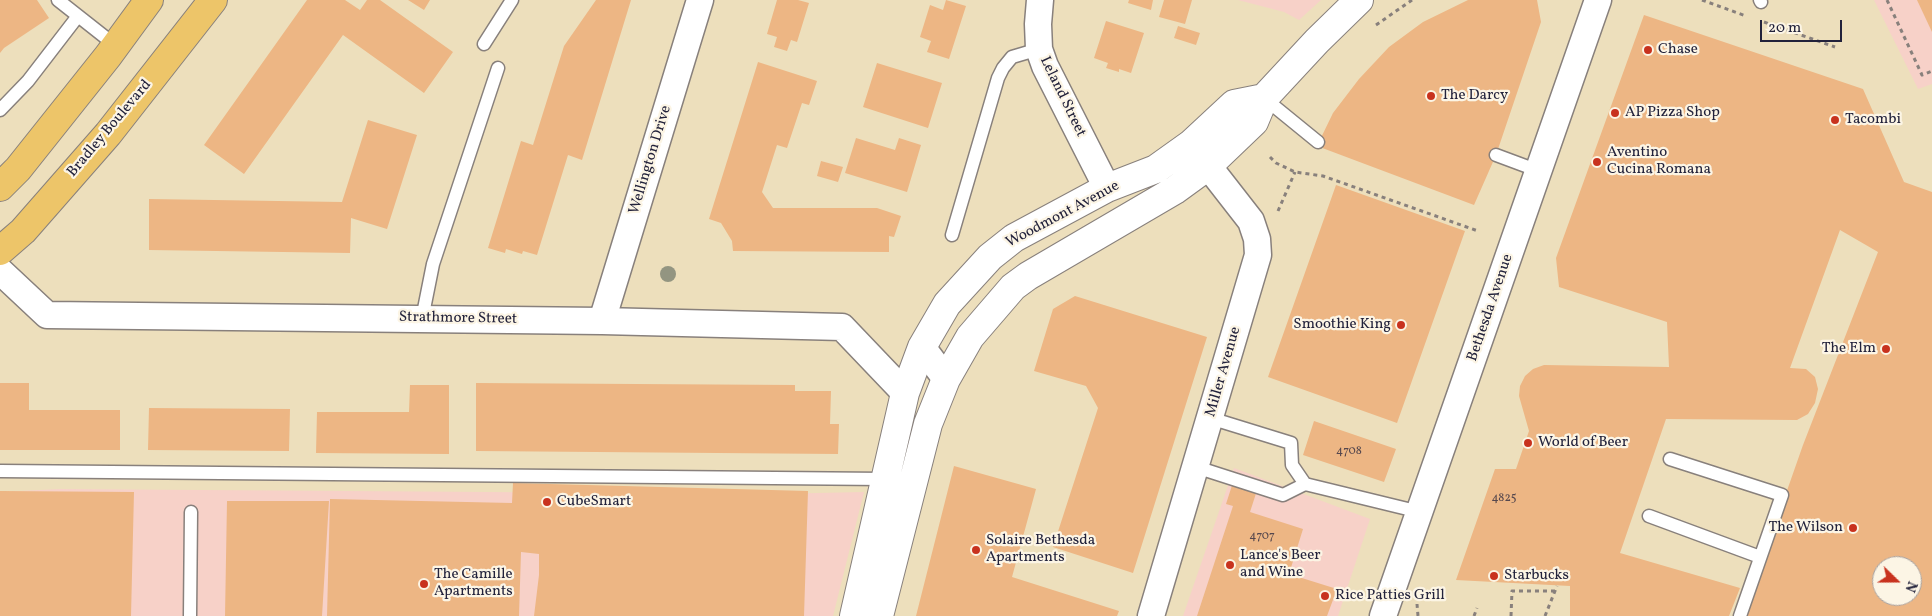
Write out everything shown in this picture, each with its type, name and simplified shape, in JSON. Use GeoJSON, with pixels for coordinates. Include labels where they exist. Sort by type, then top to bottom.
{"type":"FeatureCollection","features":[{"type":"Feature","properties":{"kind":"main road"},"geometry":{"type":"LineString","coordinates":[[0,204],[9,178],[116,45],[148,0]]}},
{"type":"Feature","properties":{"kind":"main road","name":"Bradley Boulevard"},"geometry":{"type":"LineString","coordinates":[[0,251],[23,231],[108,134],[213,0]]}},
{"type":"Feature","properties":{"kind":"street","name":"Wellington Drive"},"geometry":{"type":"LineString","coordinates":[[602,321],[700,0]]}},
{"type":"Feature","properties":{"kind":"street","name":"Leland Street"},"geometry":{"type":"LineString","coordinates":[[1040,0],[1038,24],[1039,49],[1045,66],[1107,188]]}},
{"type":"Feature","properties":{"kind":"street"},"geometry":{"type":"LineString","coordinates":[[879,616],[928,424],[946,379],[970,337],[1013,287],[1028,276],[1175,190],[1208,166],[1254,122],[1264,98],[1316,41],[1359,0]]}},
{"type":"Feature","properties":{"kind":"street","name":"Bethesda Avenue"},"geometry":{"type":"LineString","coordinates":[[1384,616],[1598,0]]}},
{"type":"Feature","properties":{"kind":"street","name":"Woodmont Avenue"},"geometry":{"type":"LineString","coordinates":[[854,616],[904,393],[922,348],[947,304],[990,256],[1014,238],[1107,188],[1156,170],[1191,144],[1234,104],[1264,98]]}},
{"type":"Feature","properties":{"kind":"street","name":"Miller Avenue"},"geometry":{"type":"LineString","coordinates":[[1151,616],[1258,255],[1257,239],[1251,221],[1191,144]]}},
{"type":"Feature","properties":{"kind":"street","name":"Strathmore Street"},"geometry":{"type":"LineString","coordinates":[[0,271],[47,315],[602,321],[842,327],[904,393]]}},
{"type":"Feature","properties":{"kind":"street"},"geometry":{"type":"LineString","coordinates":[[922,348],[946,379]]}},
{"type":"Feature","properties":{"kind":"lane"},"geometry":{"type":"LineString","coordinates":[[58,0],[116,45]]}},
{"type":"Feature","properties":{"kind":"lane"},"geometry":{"type":"LineString","coordinates":[[484,44],[512,0]]}},
{"type":"Feature","properties":{"kind":"lane"},"geometry":{"type":"LineString","coordinates":[[0,110],[28,81],[78,16]]}},
{"type":"Feature","properties":{"kind":"lane"},"geometry":{"type":"LineString","coordinates":[[952,234],[998,78],[1012,57],[1039,49]]}},
{"type":"Feature","properties":{"kind":"lane"},"geometry":{"type":"LineString","coordinates":[[422,319],[433,264],[498,68]]}},
{"type":"Feature","properties":{"kind":"lane"},"geometry":{"type":"LineString","coordinates":[[1264,98],[1318,142]]}},
{"type":"Feature","properties":{"kind":"lane"},"geometry":{"type":"LineString","coordinates":[[1496,156],[1539,171]]}},
{"type":"Feature","properties":{"kind":"lane"},"geometry":{"type":"LineString","coordinates":[[1210,418],[1291,443],[1292,465],[1306,484]]}},
{"type":"Feature","properties":{"kind":"lane"},"geometry":{"type":"LineString","coordinates":[[1670,459],[1782,495],[1740,616]]}},
{"type":"Feature","properties":{"kind":"lane"},"geometry":{"type":"LineString","coordinates":[[1196,468],[1283,495],[1306,484],[1420,512]]}},
{"type":"Feature","properties":{"kind":"lane"},"geometry":{"type":"LineString","coordinates":[[0,471],[884,480]]}},
{"type":"Feature","properties":{"kind":"lane"},"geometry":{"type":"LineString","coordinates":[[190,616],[191,512]]}},
{"type":"Feature","properties":{"kind":"lane"},"geometry":{"type":"LineString","coordinates":[[1649,516],[1760,557]]}},
{"type":"Feature","properties":{"kind":"path"},"geometry":{"type":"LineString","coordinates":[[1702,0],[1835,47]]}},
{"type":"Feature","properties":{"kind":"path"},"geometry":{"type":"LineString","coordinates":[[1887,0],[1922,75],[1932,71]]}},
{"type":"Feature","properties":{"kind":"path"},"geometry":{"type":"LineString","coordinates":[[1270,157],[1276,163],[1295,172],[1323,176],[1478,231]]}},
{"type":"Feature","properties":{"kind":"path"},"geometry":{"type":"LineString","coordinates":[[1278,211],[1295,172]]}},
{"type":"Feature","properties":{"kind":"path"},"geometry":{"type":"LineString","coordinates":[[1545,616],[1557,586]]}},
{"type":"Feature","properties":{"kind":"path"},"geometry":{"type":"LineString","coordinates":[[1511,616],[1512,591],[1555,591]]}},
{"type":"Feature","properties":{"kind":"path"},"geometry":{"type":"LineString","coordinates":[[1474,616],[1477,608]]}},
{"type":"Feature","properties":{"kind":"shaded area"},"geometry":{"type":"Polygon","coordinates":[[[1238,0],[1321,0],[1299,20],[1284,12],[1238,0]]]}},
{"type":"Feature","properties":{"kind":"shaded area"},"geometry":{"type":"Polygon","coordinates":[[[1874,0],[1932,0],[1932,84],[1918,89],[1874,0]]]}},
{"type":"Feature","properties":{"kind":"shaded area"},"geometry":{"type":"Polygon","coordinates":[[[1234,468],[1370,519],[1338,616],[1183,616],[1234,468]]]}},
{"type":"Feature","properties":{"kind":"shaded area"},"geometry":{"type":"Polygon","coordinates":[[[60,489],[771,494],[864,492],[833,616],[0,616],[0,492],[60,489]]]}},
{"type":"Feature","properties":{"kind":"building"},"geometry":{"type":"Polygon","coordinates":[[[0,0],[37,0],[49,18],[4,48],[0,53],[0,0]]]}},
{"type":"Feature","properties":{"kind":"building"},"geometry":{"type":"Polygon","coordinates":[[[307,0],[345,0],[360,10],[367,0],[380,0],[453,52],[424,93],[343,35],[244,174],[204,145],[307,0]]]}},
{"type":"Feature","properties":{"kind":"building"},"geometry":{"type":"Polygon","coordinates":[[[408,0],[430,0],[424,10],[408,0]]]}},
{"type":"Feature","properties":{"kind":"building"},"geometry":{"type":"Polygon","coordinates":[[[596,0],[631,0],[582,160],[568,155],[537,255],[523,251],[522,254],[506,249],[505,253],[488,248],[521,141],[533,145],[564,46],[596,0]]]}},
{"type":"Feature","properties":{"kind":"building"},"geometry":{"type":"Polygon","coordinates":[[[777,0],[798,0],[809,3],[797,42],[791,40],[787,51],[774,47],[777,37],[767,34],[777,0]]]}},
{"type":"Feature","properties":{"kind":"building"},"geometry":{"type":"Polygon","coordinates":[[[946,0],[966,6],[949,59],[927,52],[931,41],[920,37],[930,5],[943,10],[946,0]]]}},
{"type":"Feature","properties":{"kind":"building"},"geometry":{"type":"Polygon","coordinates":[[[1129,0],[1153,0],[1151,10],[1128,3],[1129,0]]]}},
{"type":"Feature","properties":{"kind":"building"},"geometry":{"type":"Polygon","coordinates":[[[1164,0],[1192,0],[1185,24],[1159,17],[1164,0]]]}},
{"type":"Feature","properties":{"kind":"building","name":"The Darcy"},"geometry":{"type":"Polygon","coordinates":[[[1468,0],[1537,0],[1541,22],[1496,155],[1474,205],[1317,146],[1333,113],[1359,79],[1389,47],[1423,22],[1468,0]]]}},
{"type":"Feature","properties":{"kind":"building"},"geometry":{"type":"Polygon","coordinates":[[[1917,0],[1932,0],[1932,32],[1917,0]]]}},
{"type":"Feature","properties":{"kind":"building"},"geometry":{"type":"Polygon","coordinates":[[[1644,15],[1863,89],[1904,182],[1932,192],[1932,616],[1743,616],[1803,445],[1878,252],[1840,230],[1790,368],[1806,369],[1815,377],[1818,389],[1815,403],[1808,414],[1797,420],[1666,419],[1620,553],[1740,588],[1729,616],[1570,616],[1570,586],[1456,580],[1495,469],[1516,469],[1529,431],[1519,396],[1520,386],[1525,376],[1533,369],[1544,365],[1669,367],[1667,322],[1559,287],[1556,258],[1644,15]]]}},
{"type":"Feature","properties":{"kind":"building"},"geometry":{"type":"Polygon","coordinates":[[[1106,21],[1144,33],[1131,73],[1119,69],[1119,72],[1106,68],[1108,63],[1094,58],[1106,21]]]}},
{"type":"Feature","properties":{"kind":"building"},"geometry":{"type":"Polygon","coordinates":[[[1178,26],[1200,33],[1196,45],[1174,38],[1178,26]]]}},
{"type":"Feature","properties":{"kind":"building"},"geometry":{"type":"Polygon","coordinates":[[[758,62],[817,81],[809,105],[802,103],[787,148],[777,145],[762,192],[773,208],[877,208],[901,216],[894,237],[889,236],[889,252],[733,251],[732,241],[721,223],[709,219],[758,62]]]}},
{"type":"Feature","properties":{"kind":"building"},"geometry":{"type":"Polygon","coordinates":[[[877,63],[942,83],[928,128],[863,107],[877,63]]]}},
{"type":"Feature","properties":{"kind":"building"},"geometry":{"type":"Polygon","coordinates":[[[368,120],[417,135],[387,229],[351,218],[350,253],[149,250],[149,199],[342,202],[368,120]]]}},
{"type":"Feature","properties":{"kind":"building"},"geometry":{"type":"Polygon","coordinates":[[[856,138],[895,150],[899,138],[921,145],[907,192],[845,173],[856,138]]]}},
{"type":"Feature","properties":{"kind":"building"},"geometry":{"type":"Polygon","coordinates":[[[821,161],[843,167],[838,182],[817,176],[821,161]]]}},
{"type":"Feature","properties":{"kind":"building"},"geometry":{"type":"Polygon","coordinates":[[[1336,185],[1465,231],[1397,423],[1268,377],[1336,185]]]}},
{"type":"Feature","properties":{"kind":"building"},"geometry":{"type":"Polygon","coordinates":[[[1075,296],[1207,337],[1133,573],[1053,547],[1098,408],[1086,386],[1034,371],[1053,309],[1075,296]]]}},
{"type":"Feature","properties":{"kind":"building"},"geometry":{"type":"Polygon","coordinates":[[[0,383],[29,383],[29,410],[120,410],[120,450],[0,450],[0,383]]]}},
{"type":"Feature","properties":{"kind":"building"},"geometry":{"type":"Polygon","coordinates":[[[476,383],[795,385],[795,391],[831,391],[830,424],[839,424],[838,454],[476,451],[476,383]]]}},
{"type":"Feature","properties":{"kind":"building"},"geometry":{"type":"Polygon","coordinates":[[[410,385],[449,385],[449,454],[316,453],[317,412],[409,412],[410,385]]]}},
{"type":"Feature","properties":{"kind":"building"},"geometry":{"type":"Polygon","coordinates":[[[149,408],[290,409],[289,451],[148,450],[149,408]]]}},
{"type":"Feature","properties":{"kind":"building"},"geometry":{"type":"Polygon","coordinates":[[[1314,421],[1396,449],[1384,482],[1303,455],[1314,421]]]}},
{"type":"Feature","properties":{"kind":"building","name":"Solaire Bethesda Apartments"},"geometry":{"type":"Polygon","coordinates":[[[954,466],[1036,489],[1012,577],[1119,611],[1117,616],[916,616],[954,466]]]}},
{"type":"Feature","properties":{"kind":"building"},"geometry":{"type":"Polygon","coordinates":[[[1236,473],[1260,481],[1250,512],[1303,529],[1289,574],[1337,589],[1327,616],[1197,616],[1233,506],[1226,504],[1236,473]]]}},
{"type":"Feature","properties":{"kind":"building"},"geometry":{"type":"Polygon","coordinates":[[[513,483],[808,491],[804,616],[534,616],[539,575],[539,554],[521,552],[519,616],[327,616],[330,499],[512,503],[513,483]]]}},
{"type":"Feature","properties":{"kind":"building"},"geometry":{"type":"Polygon","coordinates":[[[0,491],[134,492],[131,616],[0,616],[0,491]]]}},
{"type":"Feature","properties":{"kind":"building"},"geometry":{"type":"Polygon","coordinates":[[[227,501],[329,501],[322,616],[225,616],[227,501]]]}},
{"type":"Feature","properties":{"kind":"place","name":"Chase"},"geometry":{"type":"Point","coordinates":[1648,50]}},
{"type":"Feature","properties":{"kind":"place","name":"The Darcy"},"geometry":{"type":"Point","coordinates":[1431,96]}},
{"type":"Feature","properties":{"kind":"place","name":"AP Pizza Shop"},"geometry":{"type":"Point","coordinates":[1615,113]}},
{"type":"Feature","properties":{"kind":"place","name":"Tacombi"},"geometry":{"type":"Point","coordinates":[1835,120]}},
{"type":"Feature","properties":{"kind":"place","name":"Aventino Cucina Romana"},"geometry":{"type":"Point","coordinates":[1597,162]}},
{"type":"Feature","properties":{"kind":"place","name":"Smoothie King"},"geometry":{"type":"Point","coordinates":[1401,325]}},
{"type":"Feature","properties":{"kind":"place","name":"The Elm"},"geometry":{"type":"Point","coordinates":[1886,349]}},
{"type":"Feature","properties":{"kind":"place","name":"World of Beer"},"geometry":{"type":"Point","coordinates":[1528,443]}},
{"type":"Feature","properties":{"kind":"place","name":"CubeSmart"},"geometry":{"type":"Point","coordinates":[547,502]}},
{"type":"Feature","properties":{"kind":"place","name":"The Wilson"},"geometry":{"type":"Point","coordinates":[1853,528]}},
{"type":"Feature","properties":{"kind":"place","name":"Solaire Bethesda Apartments"},"geometry":{"type":"Point","coordinates":[976,550]}},
{"type":"Feature","properties":{"kind":"place","name":"Lance's Beer and Wine"},"geometry":{"type":"Point","coordinates":[1230,565]}},
{"type":"Feature","properties":{"kind":"place","name":"Starbucks"},"geometry":{"type":"Point","coordinates":[1494,576]}},
{"type":"Feature","properties":{"kind":"place","name":"The Camille Apartments"},"geometry":{"type":"Point","coordinates":[424,584]}},
{"type":"Feature","properties":{"kind":"place","name":"Rice Patties Grill"},"geometry":{"type":"Point","coordinates":[1325,596]}}]}
